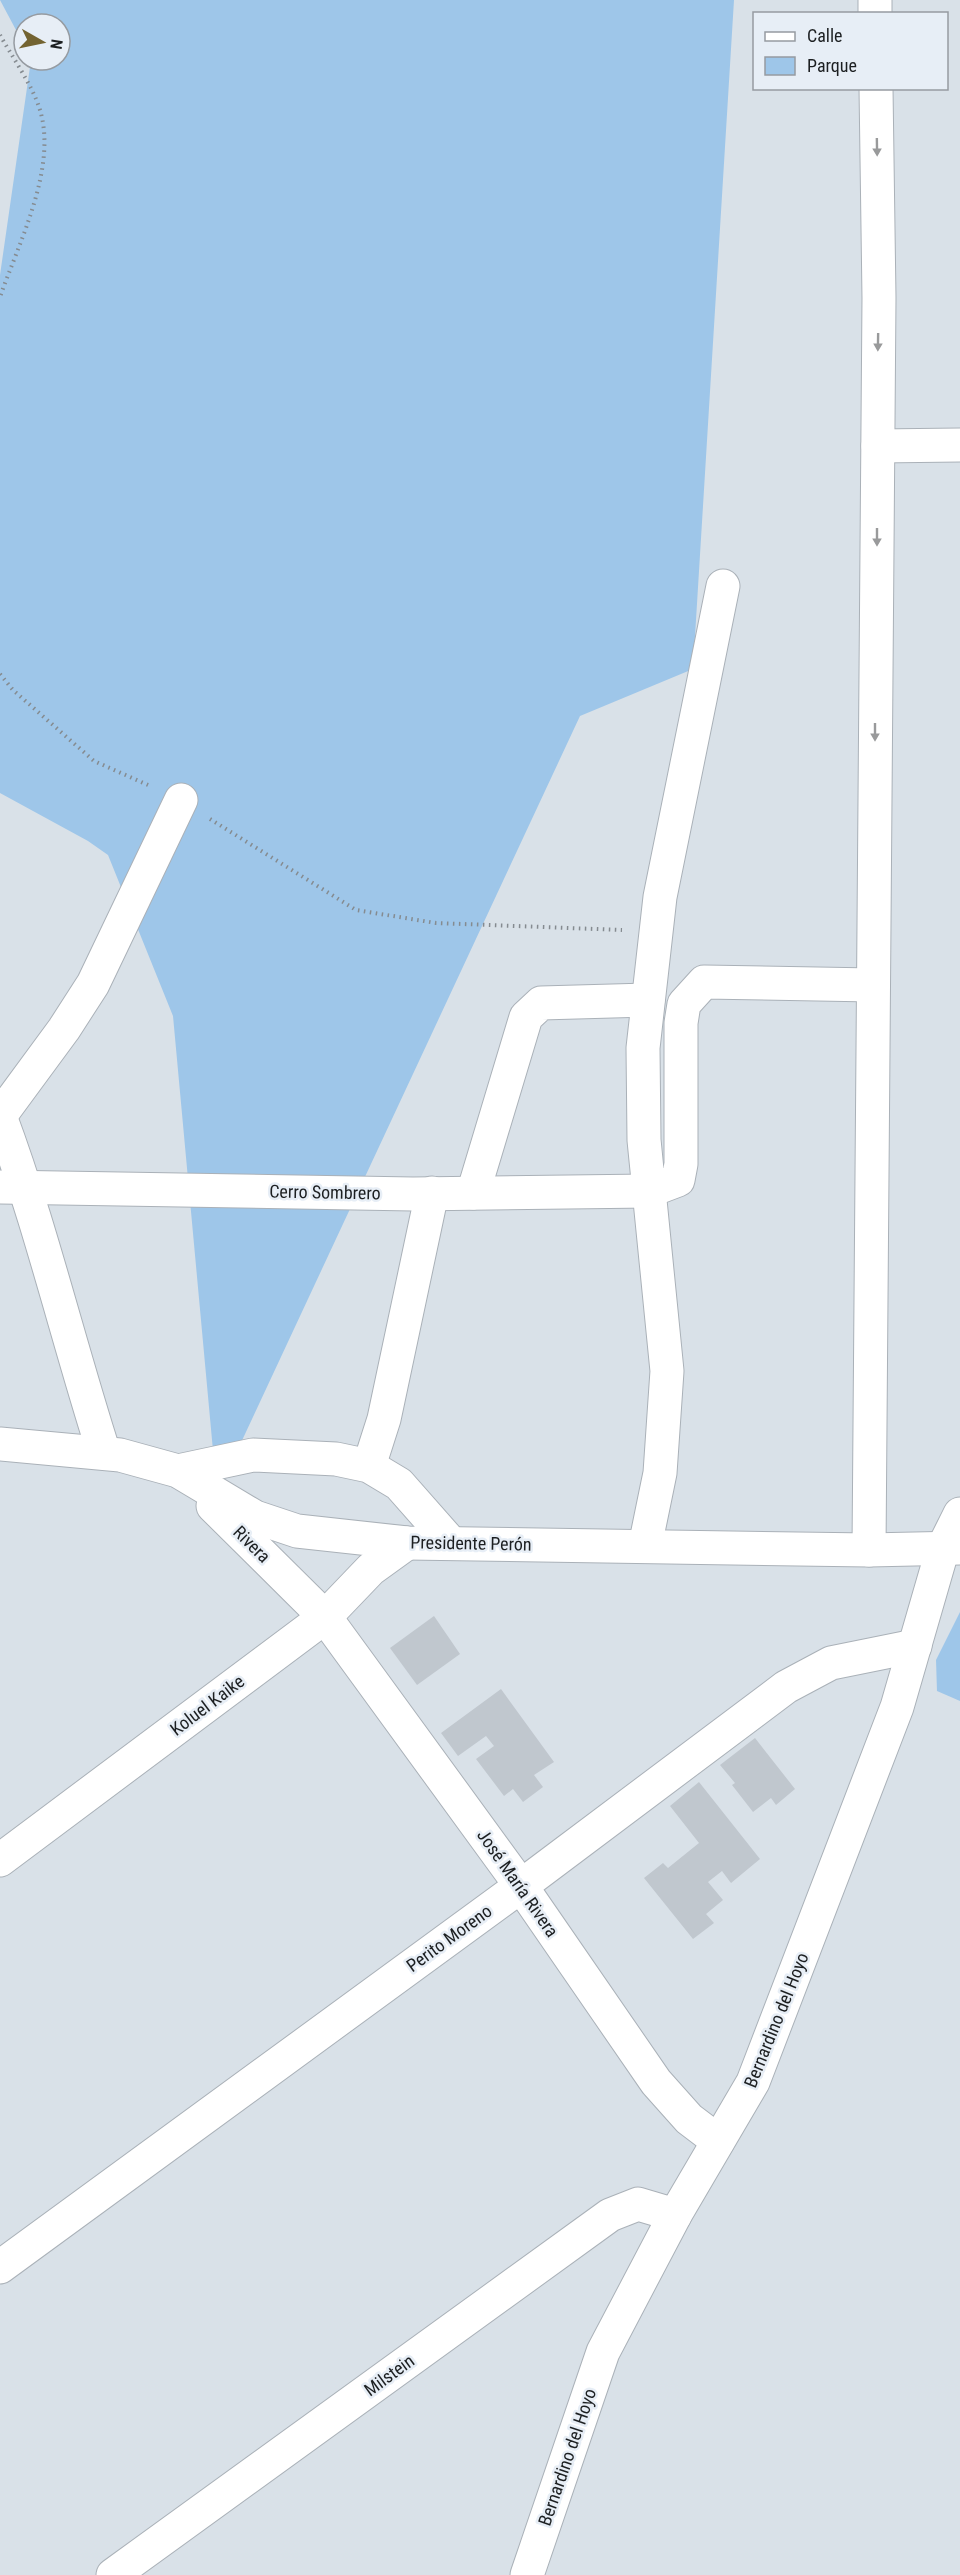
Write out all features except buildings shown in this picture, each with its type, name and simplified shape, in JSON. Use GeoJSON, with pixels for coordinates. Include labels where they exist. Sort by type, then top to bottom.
{"type":"FeatureCollection","features":[{"type":"Feature","properties":{"kind":"street"},"geometry":{"type":"LineString","coordinates":[[869,1550],[879,298],[876,90]]}},
{"type":"Feature","properties":{"kind":"street"},"geometry":{"type":"LineString","coordinates":[[878,446],[960,445]]}},
{"type":"Feature","properties":{"kind":"street"},"geometry":{"type":"LineString","coordinates":[[645,1546],[660,1473],[667,1371],[644,1140],[643,1047],[660,897],[723,586]]}},
{"type":"Feature","properties":{"kind":"street"},"geometry":{"type":"LineString","coordinates":[[104,1453],[13,1187],[0,1116],[64,1029],[93,984],[181,800]]}},
{"type":"Feature","properties":{"kind":"street"},"geometry":{"type":"LineString","coordinates":[[649,1191],[678,1180],[681,1164],[681,1023],[684,1004],[704,982],[873,984]]}},
{"type":"Feature","properties":{"kind":"street"},"geometry":{"type":"LineString","coordinates":[[473,1193],[526,1017],[541,1003],[648,1000]]}},
{"type":"Feature","properties":{"kind":"street","name":"Cerro Sombrero"},"geometry":{"type":"LineString","coordinates":[[13,1187],[432,1193],[649,1191]]}},
{"type":"Feature","properties":{"kind":"street"},"geometry":{"type":"LineString","coordinates":[[369,1466],[384,1419],[432,1193]]}},
{"type":"Feature","properties":{"kind":"street","name":"Presidente Perón"},"geometry":{"type":"LineString","coordinates":[[4,1449],[120,1455],[178,1471],[255,1517],[297,1531],[407,1543],[869,1550],[951,1548]]}},
{"type":"Feature","properties":{"kind":"street"},"geometry":{"type":"LineString","coordinates":[[178,1471],[253,1455],[336,1459],[369,1466],[399,1484],[451,1543]]}},
{"type":"Feature","properties":{"kind":"street","name":"Rivera"},"geometry":{"type":"LineString","coordinates":[[178,1471],[325,1617]]}},
{"type":"Feature","properties":{"kind":"street","name":"Bernardino del Hoyo"},"geometry":{"type":"LineString","coordinates":[[527,2575],[603,2352],[675,2215],[753,2082],[897,1707],[915,1646],[951,1548],[960,1514]]}},
{"type":"Feature","properties":{"kind":"street","name":"Koluel Kaike"},"geometry":{"type":"LineString","coordinates":[[0,1860],[325,1617],[371,1569],[407,1543]]}},
{"type":"Feature","properties":{"kind":"street","name":"José María Rivera"},"geometry":{"type":"LineString","coordinates":[[325,1617],[521,1886],[656,2082],[689,2119],[718,2140]]}},
{"type":"Feature","properties":{"kind":"street","name":"Perito Moreno"},"geometry":{"type":"LineString","coordinates":[[0,2267],[521,1886],[786,1687],[831,1663],[915,1646]]}},
{"type":"Feature","properties":{"kind":"street","name":"Milstein"},"geometry":{"type":"LineString","coordinates":[[113,2575],[610,2215],[638,2204],[675,2215]]}},
{"type":"Feature","properties":{"kind":"path"},"geometry":{"type":"LineString","coordinates":[[0,34],[39,106],[46,143],[39,186],[0,297]]}},
{"type":"Feature","properties":{"kind":"path"},"geometry":{"type":"LineString","coordinates":[[0,674],[13,690],[94,761],[181,800],[356,910],[436,923],[656,932]]}},
{"type":"Feature","properties":{"kind":"green space"},"geometry":{"type":"Polygon","coordinates":[[[0,0],[734,0],[693,669],[580,716],[217,1494],[173,1016],[108,855],[88,841],[0,793],[0,275],[29,72],[72,72],[72,12],[12,12],[12,22],[0,0]]]}},
{"type":"Feature","properties":{"kind":"green space"},"geometry":{"type":"Polygon","coordinates":[[[960,1612],[960,1701],[937,1691],[936,1660],[960,1612]]]}}]}
